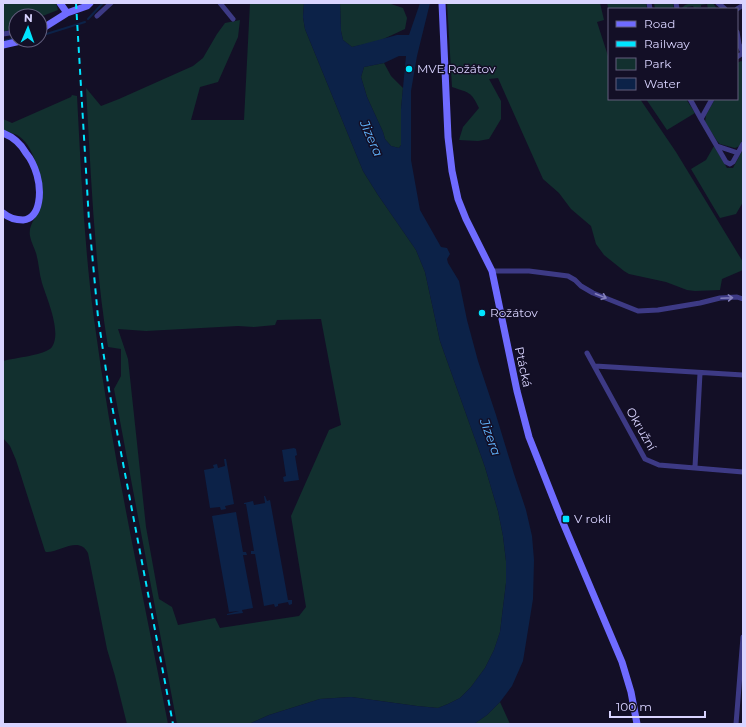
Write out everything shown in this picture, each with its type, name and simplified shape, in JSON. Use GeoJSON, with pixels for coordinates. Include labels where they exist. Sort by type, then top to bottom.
{"type":"FeatureCollection","features":[{"type":"Feature","properties":{"kind":"street"},"geometry":{"type":"LineString","coordinates":[[60,3],[67,13]]}},
{"type":"Feature","properties":{"kind":"street"},"geometry":{"type":"LineString","coordinates":[[48,25],[67,13],[87,6],[90,3]]}},
{"type":"Feature","properties":{"kind":"street"},"geometry":{"type":"LineString","coordinates":[[97,16],[111,3]]}},
{"type":"Feature","properties":{"kind":"street"},"geometry":{"type":"LineString","coordinates":[[220,3],[233,19]]}},
{"type":"Feature","properties":{"kind":"street","name":"Ptácká"},"geometry":{"type":"LineString","coordinates":[[442,3],[448,137],[452,171],[458,199],[466,219],[492,271],[517,391],[529,437],[570,540],[622,662],[631,692],[637,724]]}},
{"type":"Feature","properties":{"kind":"street"},"geometry":{"type":"LineString","coordinates":[[738,38],[743,53]]}},
{"type":"Feature","properties":{"kind":"street"},"geometry":{"type":"LineString","coordinates":[[691,100],[728,164],[733,162],[743,144]]}},
{"type":"Feature","properties":{"kind":"street"},"geometry":{"type":"LineString","coordinates":[[701,119],[711,100]]}},
{"type":"Feature","properties":{"kind":"street"},"geometry":{"type":"LineString","coordinates":[[3,133],[16,141],[26,153],[37,175],[39,196],[38,207],[31,217],[26,220],[14,219],[3,213]]}},
{"type":"Feature","properties":{"kind":"street"},"geometry":{"type":"LineString","coordinates":[[717,146],[738,153]]}},
{"type":"Feature","properties":{"kind":"street"},"geometry":{"type":"LineString","coordinates":[[492,271],[529,271],[568,276],[593,294],[638,311],[658,310],[720,298],[737,297],[743,299]]}},
{"type":"Feature","properties":{"kind":"street","name":"Okružní"},"geometry":{"type":"LineString","coordinates":[[587,353],[645,459],[659,465],[743,472]]}},
{"type":"Feature","properties":{"kind":"street"},"geometry":{"type":"LineString","coordinates":[[595,366],[743,376]]}},
{"type":"Feature","properties":{"kind":"street"},"geometry":{"type":"LineString","coordinates":[[695,467],[700,373]]}},
{"type":"Feature","properties":{"kind":"street"},"geometry":{"type":"LineString","coordinates":[[736,724],[742,674],[743,637]]}},
{"type":"Feature","properties":{"kind":"green space"},"geometry":{"type":"Polygon","coordinates":[[[3,3],[56,3],[58,10],[48,14],[48,8],[8,8],[8,30],[3,32],[3,3]]]}},
{"type":"Feature","properties":{"kind":"green space"},"geometry":{"type":"Polygon","coordinates":[[[250,3],[304,3],[303,17],[305,29],[363,171],[416,250],[425,272],[440,341],[485,467],[498,511],[503,536],[506,561],[506,583],[500,632],[494,650],[485,668],[471,687],[460,698],[438,708],[351,697],[320,699],[269,715],[249,724],[177,724],[114,389],[121,376],[121,349],[108,347],[103,315],[94,218],[86,88],[101,106],[119,99],[193,66],[203,58],[225,23],[240,20],[238,37],[218,82],[200,87],[191,120],[244,120],[250,3]],[[321,319],[277,320],[275,325],[254,327],[238,326],[146,331],[118,329],[128,359],[146,527],[159,599],[172,607],[178,625],[215,618],[220,628],[299,616],[306,607],[291,516],[329,430],[341,425],[321,319]]]}},
{"type":"Feature","properties":{"kind":"green space"},"geometry":{"type":"Polygon","coordinates":[[[340,3],[388,3],[403,8],[407,18],[405,29],[379,41],[352,47],[343,40],[341,31],[340,3]]]}},
{"type":"Feature","properties":{"kind":"green space"},"geometry":{"type":"Polygon","coordinates":[[[447,3],[600,3],[604,20],[597,22],[608,56],[608,100],[641,100],[676,152],[743,262],[743,270],[722,279],[720,290],[695,291],[687,290],[666,282],[629,274],[624,271],[604,255],[596,244],[591,226],[571,209],[559,193],[543,179],[498,78],[489,79],[501,101],[501,119],[489,139],[478,141],[459,140],[463,127],[479,108],[474,98],[469,93],[452,87],[447,3]]]}},
{"type":"Feature","properties":{"kind":"green space"},"geometry":{"type":"Polygon","coordinates":[[[607,3],[646,3],[647,8],[608,8],[607,3]]]}},
{"type":"Feature","properties":{"kind":"green space"},"geometry":{"type":"Polygon","coordinates":[[[654,3],[673,3],[674,8],[655,8],[654,3]]]}},
{"type":"Feature","properties":{"kind":"green space"},"geometry":{"type":"Polygon","coordinates":[[[691,3],[713,3],[716,8],[708,8],[707,4],[701,5],[701,7],[694,8],[693,6],[682,8],[691,3]]]}},
{"type":"Feature","properties":{"kind":"green space"},"geometry":{"type":"Polygon","coordinates":[[[738,62],[743,62],[743,139],[740,146],[735,148],[720,144],[705,122],[706,115],[714,100],[738,100],[738,62]]]}},
{"type":"Feature","properties":{"kind":"green space"},"geometry":{"type":"Polygon","coordinates":[[[384,63],[391,76],[403,88],[401,109],[401,145],[399,148],[391,146],[385,139],[367,97],[361,77],[364,67],[384,63]]]}},
{"type":"Feature","properties":{"kind":"green space"},"geometry":{"type":"Polygon","coordinates":[[[72,95],[77,96],[83,208],[94,319],[101,370],[118,471],[168,724],[127,724],[107,649],[88,553],[79,545],[68,546],[51,552],[45,551],[16,460],[10,446],[3,438],[3,361],[49,350],[55,341],[55,324],[40,276],[37,257],[30,236],[30,228],[38,212],[40,199],[37,168],[30,149],[24,141],[17,135],[3,130],[3,119],[12,123],[71,97],[72,95]]]}},
{"type":"Feature","properties":{"kind":"green space"},"geometry":{"type":"Polygon","coordinates":[[[647,100],[687,100],[695,113],[667,130],[647,100]]]}},
{"type":"Feature","properties":{"kind":"green space"},"geometry":{"type":"Polygon","coordinates":[[[714,146],[727,168],[733,168],[743,149],[743,202],[736,214],[720,218],[691,169],[706,160],[714,146]]]}},
{"type":"Feature","properties":{"kind":"green space"},"geometry":{"type":"Polygon","coordinates":[[[500,702],[510,724],[474,724],[487,715],[500,702]]]}},
{"type":"Feature","properties":{"kind":"water","name":"Jizera"},"geometry":{"type":"Polygon","coordinates":[[[304,3],[340,3],[341,31],[343,40],[352,47],[397,35],[409,35],[420,3],[430,3],[417,56],[411,91],[411,160],[420,210],[441,247],[447,248],[450,254],[447,259],[448,263],[459,281],[467,320],[478,361],[526,510],[532,536],[534,560],[533,599],[523,661],[512,686],[500,702],[487,715],[474,724],[249,724],[269,715],[320,699],[351,697],[438,708],[460,698],[471,687],[485,668],[494,650],[500,632],[506,583],[506,561],[498,511],[485,467],[440,341],[425,272],[416,250],[363,171],[305,29],[303,17],[304,3]],[[399,56],[384,63],[364,67],[361,77],[367,97],[385,139],[391,146],[399,148],[401,145],[401,109],[406,56],[399,56]]]}},
{"type":"Feature","properties":{"kind":"water"},"geometry":{"type":"Polygon","coordinates":[[[296,449],[297,455],[295,456],[299,480],[284,482],[283,477],[286,476],[282,450],[296,449]]]}},
{"type":"Feature","properties":{"kind":"water"},"geometry":{"type":"Polygon","coordinates":[[[224,459],[226,459],[234,504],[225,506],[226,509],[221,510],[220,507],[210,508],[204,470],[214,468],[213,465],[217,464],[218,468],[225,466],[224,459]]]}},
{"type":"Feature","properties":{"kind":"water"},"geometry":{"type":"Polygon","coordinates":[[[264,496],[267,501],[270,500],[288,600],[292,600],[292,604],[289,605],[288,602],[278,604],[278,606],[275,607],[274,604],[264,606],[255,554],[251,554],[251,551],[254,551],[246,504],[244,503],[253,501],[254,505],[265,503],[264,496]]]}},
{"type":"Feature","properties":{"kind":"water"},"geometry":{"type":"Polygon","coordinates":[[[236,512],[243,552],[246,552],[247,555],[243,555],[253,608],[242,610],[243,613],[227,615],[239,611],[229,612],[212,516],[236,512]]]}},
{"type":"Feature","properties":{"kind":"waterway"},"geometry":{"type":"LineString","coordinates":[[88,19],[103,3]]}},
{"type":"Feature","properties":{"kind":"waterway"},"geometry":{"type":"LineString","coordinates":[[48,34],[85,22]]}},
{"type":"Feature","properties":{"kind":"waterway"},"geometry":{"type":"LineString","coordinates":[[3,41],[8,40]]}},
{"type":"Feature","properties":{"kind":"railway"},"geometry":{"type":"LineString","coordinates":[[76,3],[89,221],[98,317],[109,390],[173,724]]}},
{"type":"Feature","properties":{"kind":"place","name":"MVE Rožátov"},"geometry":{"type":"Point","coordinates":[409,69]}},
{"type":"Feature","properties":{"kind":"place","name":"Rožátov"},"geometry":{"type":"Point","coordinates":[482,313]}},
{"type":"Feature","properties":{"kind":"place","name":"V rokli"},"geometry":{"type":"Point","coordinates":[566,519]}}]}
